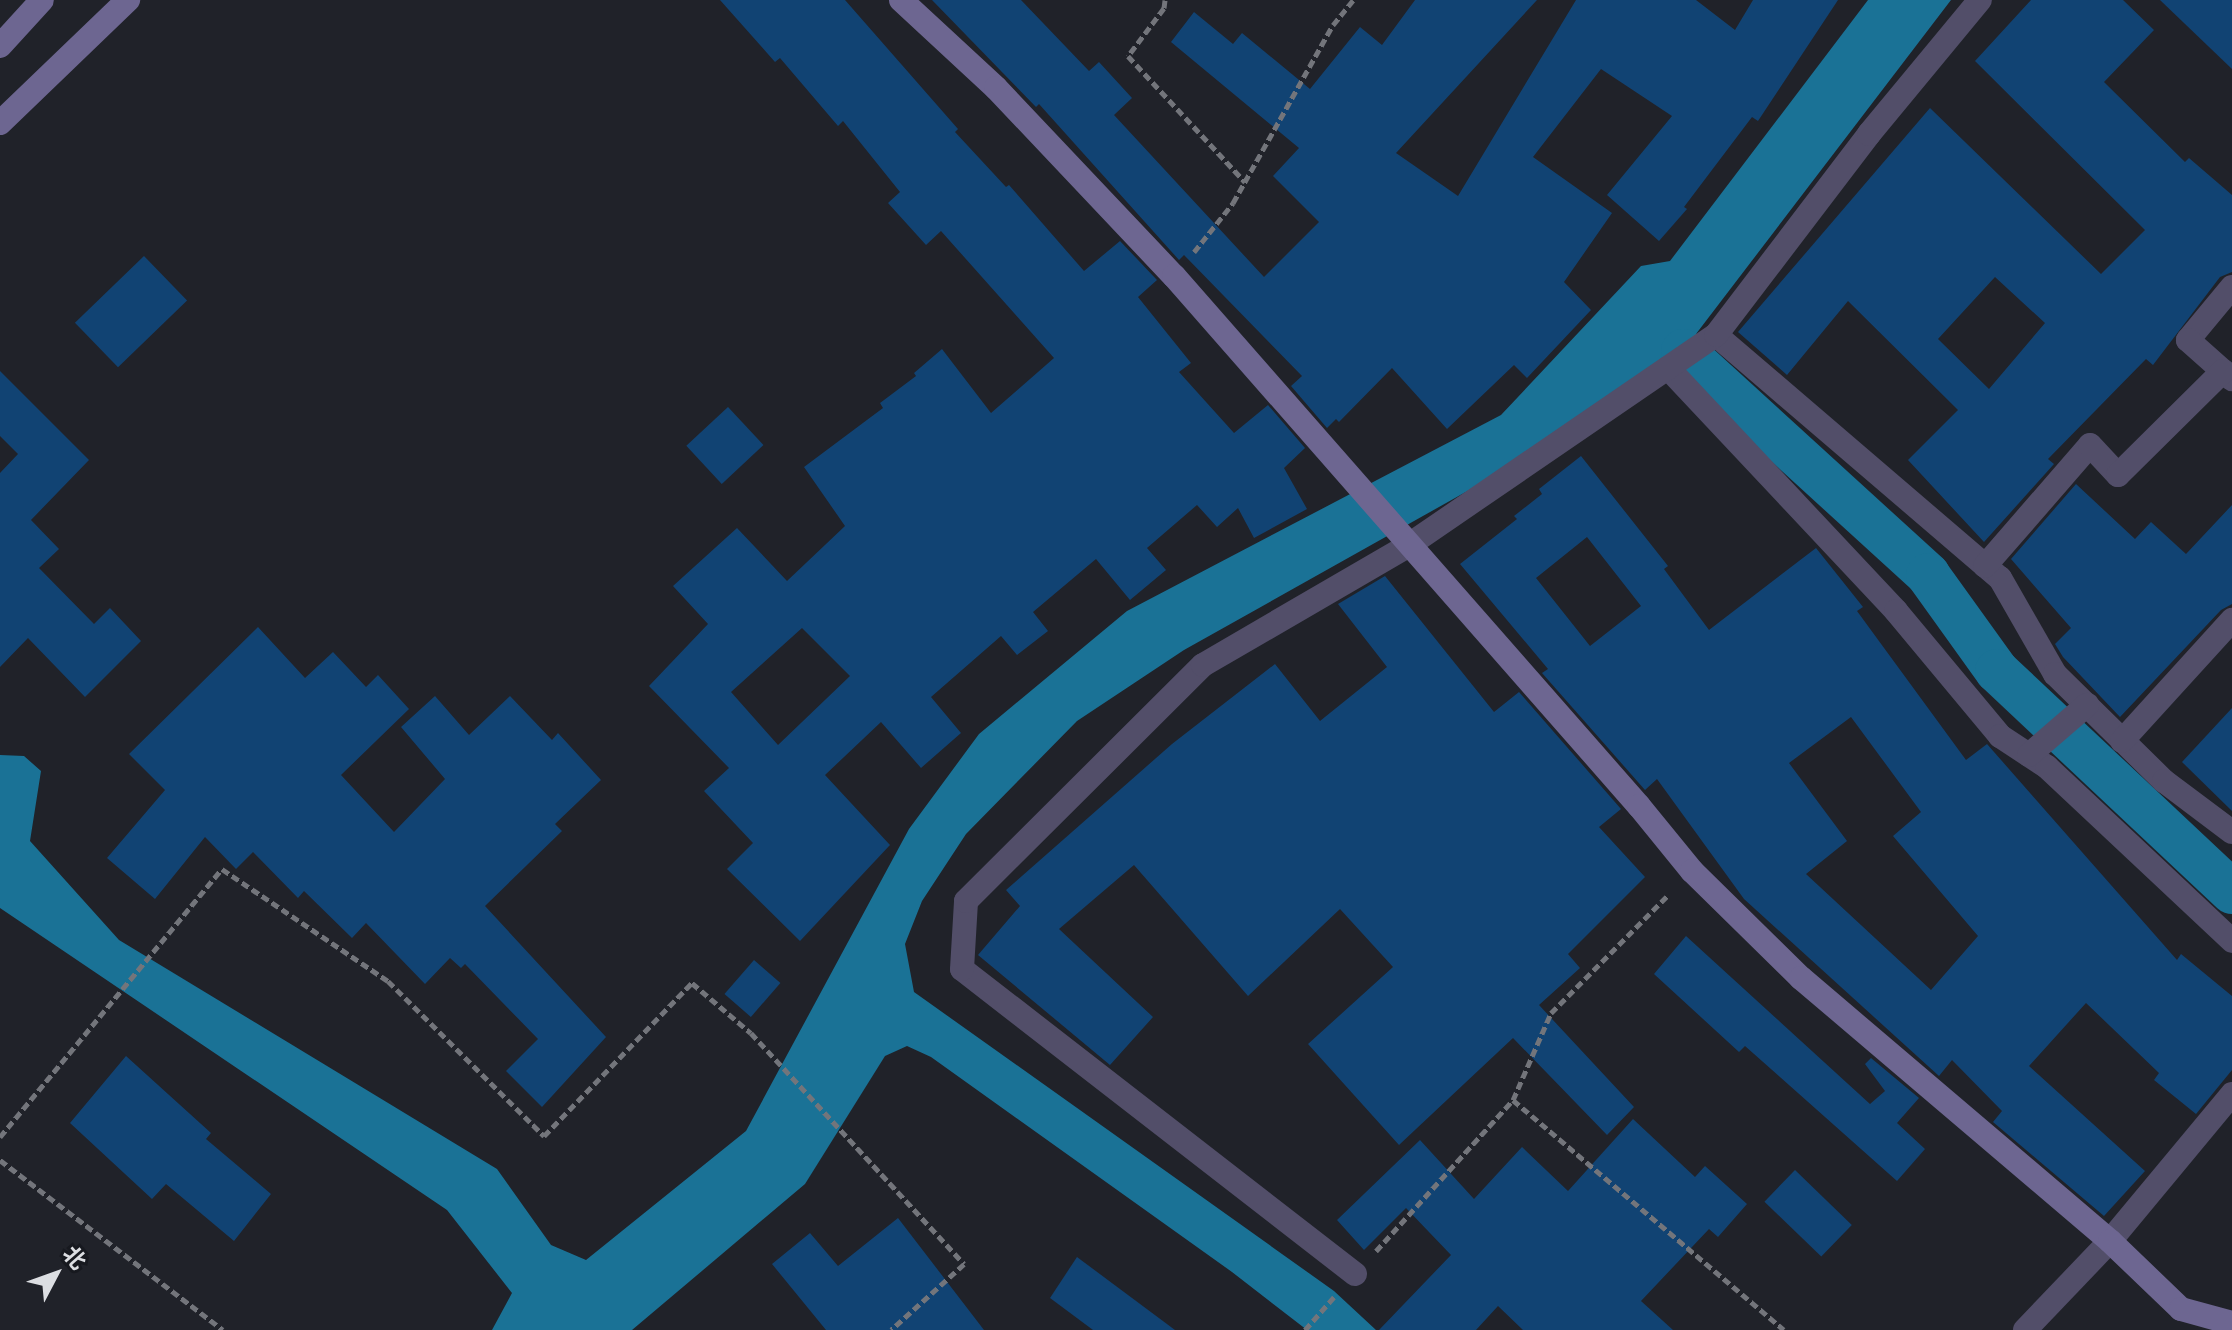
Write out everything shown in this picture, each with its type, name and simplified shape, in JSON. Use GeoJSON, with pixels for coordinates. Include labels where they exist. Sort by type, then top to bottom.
{"type":"FeatureCollection","features":[{"type":"Feature","properties":{"kind":"street"},"geometry":{"type":"LineString","coordinates":[[0,46],[42,0]]}},
{"type":"Feature","properties":{"kind":"street"},"geometry":{"type":"LineString","coordinates":[[0,123],[128,0]]}},
{"type":"Feature","properties":{"kind":"street"},"geometry":{"type":"LineString","coordinates":[[901,0],[996,88],[1174,276],[1692,871],[1801,978],[2110,1241],[2181,1309],[2232,1323]]}},
{"type":"Feature","properties":{"kind":"street"},"geometry":{"type":"LineString","coordinates":[[1355,1274],[962,969],[966,901],[1203,665],[1409,545],[1716,335],[1869,134],[1980,0]]}},
{"type":"Feature","properties":{"kind":"street"},"geometry":{"type":"LineString","coordinates":[[1985,566],[2090,445],[2118,475],[2228,375],[2188,340],[2232,287]]}},
{"type":"Feature","properties":{"kind":"street"},"geometry":{"type":"LineString","coordinates":[[1716,335],[2000,578],[2055,674],[2164,781],[2232,832]]}},
{"type":"Feature","properties":{"kind":"street"},"geometry":{"type":"LineString","coordinates":[[1668,368],[1896,611],[2000,736],[2047,767],[2232,941]]}},
{"type":"Feature","properties":{"kind":"street"},"geometry":{"type":"LineString","coordinates":[[2122,741],[2232,620]]}},
{"type":"Feature","properties":{"kind":"street"},"geometry":{"type":"LineString","coordinates":[[2029,755],[2087,705]]}},
{"type":"Feature","properties":{"kind":"street"},"geometry":{"type":"LineString","coordinates":[[2025,1330],[2110,1241],[2232,1094]]}},
{"type":"Feature","properties":{"kind":"path"},"geometry":{"type":"LineString","coordinates":[[1165,0],[1164,8],[1128,56],[1245,182]]}},
{"type":"Feature","properties":{"kind":"path"},"geometry":{"type":"LineString","coordinates":[[1174,276],[1233,203],[1333,25],[1353,0]]}},
{"type":"Feature","properties":{"kind":"path"},"geometry":{"type":"LineString","coordinates":[[0,1137],[222,869],[388,981],[544,1136],[692,983],[751,1033],[964,1264],[891,1330]]}},
{"type":"Feature","properties":{"kind":"path"},"geometry":{"type":"LineString","coordinates":[[1305,1330],[1513,1100],[1551,1013],[1692,871]]}},
{"type":"Feature","properties":{"kind":"path"},"geometry":{"type":"LineString","coordinates":[[1513,1100],[1784,1330]]}},
{"type":"Feature","properties":{"kind":"path"},"geometry":{"type":"LineString","coordinates":[[0,1160],[223,1330]]}},
{"type":"Feature","properties":{"kind":"water"},"geometry":{"type":"Polygon","coordinates":[[[1868,0],[1951,0],[1683,351],[1480,484],[1184,650],[1077,721],[966,834],[922,901],[905,944],[914,992],[1334,1291],[1376,1330],[1307,1330],[1232,1272],[931,1057],[907,1046],[885,1056],[805,1184],[632,1330],[492,1330],[512,1293],[447,1210],[0,908],[0,755],[24,756],[41,771],[30,841],[119,940],[497,1169],[551,1245],[586,1260],[746,1131],[909,829],[979,734],[1127,611],[1501,415],[1641,266],[1670,261],[1868,0]]]}},
{"type":"Feature","properties":{"kind":"building"},"geometry":{"type":"Polygon","coordinates":[[[720,0],[845,0],[958,129],[955,132],[1006,187],[1009,185],[1084,271],[1120,241],[1157,280],[1138,297],[1191,363],[1179,372],[1234,433],[1268,405],[1305,448],[1284,468],[1307,509],[1254,538],[1238,508],[1217,527],[1197,505],[1147,548],[1166,570],[1130,600],[1096,559],[1033,612],[1048,631],[1017,655],[1001,636],[931,697],[961,733],[921,768],[881,722],[825,775],[890,845],[800,941],[727,869],[753,843],[704,791],[729,768],[649,686],[708,624],[673,586],[737,528],[787,581],[845,526],[804,467],[883,408],[880,403],[916,376],[914,373],[942,349],[991,413],[1054,358],[941,231],[926,245],[888,203],[900,192],[843,121],[838,126],[780,58],[775,62],[720,0]],[[802,628],[731,692],[778,745],[850,676],[802,628]]]}},
{"type":"Feature","properties":{"kind":"building"},"geometry":{"type":"Polygon","coordinates":[[[932,0],[1021,0],[1089,71],[1099,62],[1132,98],[1114,115],[1264,277],[1319,222],[1273,176],[1299,148],[1171,42],[1194,12],[1233,44],[1242,33],[1310,89],[1360,27],[1382,45],[1415,0],[1537,0],[1396,153],[1458,196],[1576,0],[1696,0],[1735,30],[1753,0],[1838,0],[1758,121],[1752,117],[1684,207],[1687,209],[1659,241],[1607,195],[1672,116],[1601,69],[1533,157],[1612,213],[1564,282],[1591,310],[1527,378],[1514,365],[1447,429],[1392,368],[1339,422],[1336,419],[1327,428],[1291,386],[1302,376],[1184,255],[1179,260],[1039,104],[1036,107],[932,0]]]}},
{"type":"Feature","properties":{"kind":"building"},"geometry":{"type":"Polygon","coordinates":[[[2031,0],[2123,0],[2154,30],[2104,82],[2185,162],[2189,158],[2232,195],[2232,272],[2220,277],[2153,365],[2146,359],[2048,459],[2054,464],[1984,542],[1908,460],[1958,410],[1848,301],[1787,375],[1738,332],[1930,108],[2101,274],[2145,230],[1975,61],[2031,0]],[[1995,277],[1938,339],[1989,389],[2045,323],[1995,277]]]}},
{"type":"Feature","properties":{"kind":"building"},"geometry":{"type":"Polygon","coordinates":[[[2160,0],[2232,0],[2232,69],[2160,0]]]}},
{"type":"Feature","properties":{"kind":"building"},"geometry":{"type":"Polygon","coordinates":[[[144,256],[187,301],[118,367],[75,323],[144,256]]]}},
{"type":"Feature","properties":{"kind":"building"},"geometry":{"type":"Polygon","coordinates":[[[0,371],[89,460],[31,520],[59,549],[39,568],[94,624],[110,608],[141,641],[85,697],[28,638],[0,667],[0,473],[18,454],[0,436],[0,371]]]}},
{"type":"Feature","properties":{"kind":"building"},"geometry":{"type":"Polygon","coordinates":[[[728,407],[763,445],[722,484],[686,446],[728,407]]]}},
{"type":"Feature","properties":{"kind":"building"},"geometry":{"type":"Polygon","coordinates":[[[1581,456],[1668,566],[1664,569],[1709,630],[1816,548],[1863,607],[1857,611],[1966,760],[1987,744],[2177,960],[2181,954],[2232,996],[2232,1070],[2196,1114],[2154,1080],[2159,1073],[2086,1003],[2029,1066],[2145,1171],[2104,1216],[1993,1122],[2002,1111],[1952,1060],[1939,1076],[1744,899],[1657,779],[1645,790],[1542,673],[1548,669],[1460,564],[1517,519],[1514,516],[1542,494],[1539,489],[1581,456]],[[1587,537],[1536,578],[1590,646],[1641,606],[1587,537]],[[1851,717],[1789,763],[1847,841],[1806,874],[1931,990],[1978,936],[1893,836],[1921,812],[1851,717]]]}},
{"type":"Feature","properties":{"kind":"building"},"geometry":{"type":"Polygon","coordinates":[[[2076,484],[2135,539],[2151,522],[2186,554],[2232,505],[2232,604],[2221,610],[2120,717],[2063,657],[2055,644],[2071,628],[2011,559],[2076,484]]]}},
{"type":"Feature","properties":{"kind":"building"},"geometry":{"type":"Polygon","coordinates":[[[1385,576],[1494,712],[1519,692],[1621,809],[1599,827],[1645,877],[1568,954],[1580,968],[1539,1005],[1634,1107],[1607,1135],[1513,1038],[1399,1145],[1308,1044],[1393,967],[1340,909],[1248,996],[1134,865],[1059,929],[1153,1017],[1110,1065],[978,955],[1020,906],[1006,890],[1172,744],[1275,664],[1320,721],[1387,667],[1338,604],[1385,576]]]}},
{"type":"Feature","properties":{"kind":"building"},"geometry":{"type":"Polygon","coordinates":[[[258,627],[305,678],[333,652],[366,687],[378,675],[409,709],[341,775],[394,832],[445,779],[401,727],[435,696],[469,735],[510,696],[552,740],[558,733],[601,780],[555,824],[562,831],[485,906],[606,1037],[542,1107],[506,1071],[538,1039],[465,964],[461,968],[450,958],[425,984],[366,923],[352,938],[304,891],[298,898],[253,852],[236,869],[205,837],[155,899],[107,858],[165,790],[129,754],[258,627]]]}},
{"type":"Feature","properties":{"kind":"building"},"geometry":{"type":"Polygon","coordinates":[[[2232,708],[2232,811],[2182,762],[2232,708]]]}},
{"type":"Feature","properties":{"kind":"building"},"geometry":{"type":"Polygon","coordinates":[[[1686,936],[1870,1104],[1885,1091],[1865,1064],[1871,1058],[1919,1098],[1897,1123],[1925,1149],[1897,1181],[1745,1046],[1739,1052],[1654,974],[1686,936]]]}},
{"type":"Feature","properties":{"kind":"building"},"geometry":{"type":"Polygon","coordinates":[[[754,960],[780,983],[751,1017],[724,994],[754,960]]]}},
{"type":"Feature","properties":{"kind":"building"},"geometry":{"type":"Polygon","coordinates":[[[126,1056],[211,1133],[206,1139],[271,1194],[234,1241],[166,1184],[152,1199],[70,1123],[126,1056]]]}},
{"type":"Feature","properties":{"kind":"building"},"geometry":{"type":"Polygon","coordinates":[[[1633,1119],[1695,1177],[1705,1166],[1747,1204],[1718,1237],[1709,1229],[1641,1301],[1673,1330],[1523,1330],[1498,1306],[1476,1330],[1379,1330],[1451,1255],[1406,1208],[1364,1250],[1337,1220],[1420,1140],[1474,1199],[1522,1147],[1568,1191],[1633,1119]]]}},
{"type":"Feature","properties":{"kind":"building"},"geometry":{"type":"Polygon","coordinates":[[[1795,1170],[1852,1225],[1821,1257],[1764,1202],[1795,1170]]]}},
{"type":"Feature","properties":{"kind":"building"},"geometry":{"type":"Polygon","coordinates":[[[898,1218],[984,1330],[826,1330],[772,1264],[810,1233],[838,1266],[898,1218]]]}},
{"type":"Feature","properties":{"kind":"building"},"geometry":{"type":"Polygon","coordinates":[[[1077,1257],[1175,1330],[1093,1330],[1050,1298],[1077,1257]]]}},
{"type":"Feature","properties":{"kind":"waterway"},"geometry":{"type":"LineString","coordinates":[[1683,351],[1928,575],[1997,671],[2232,892]]}}]}
